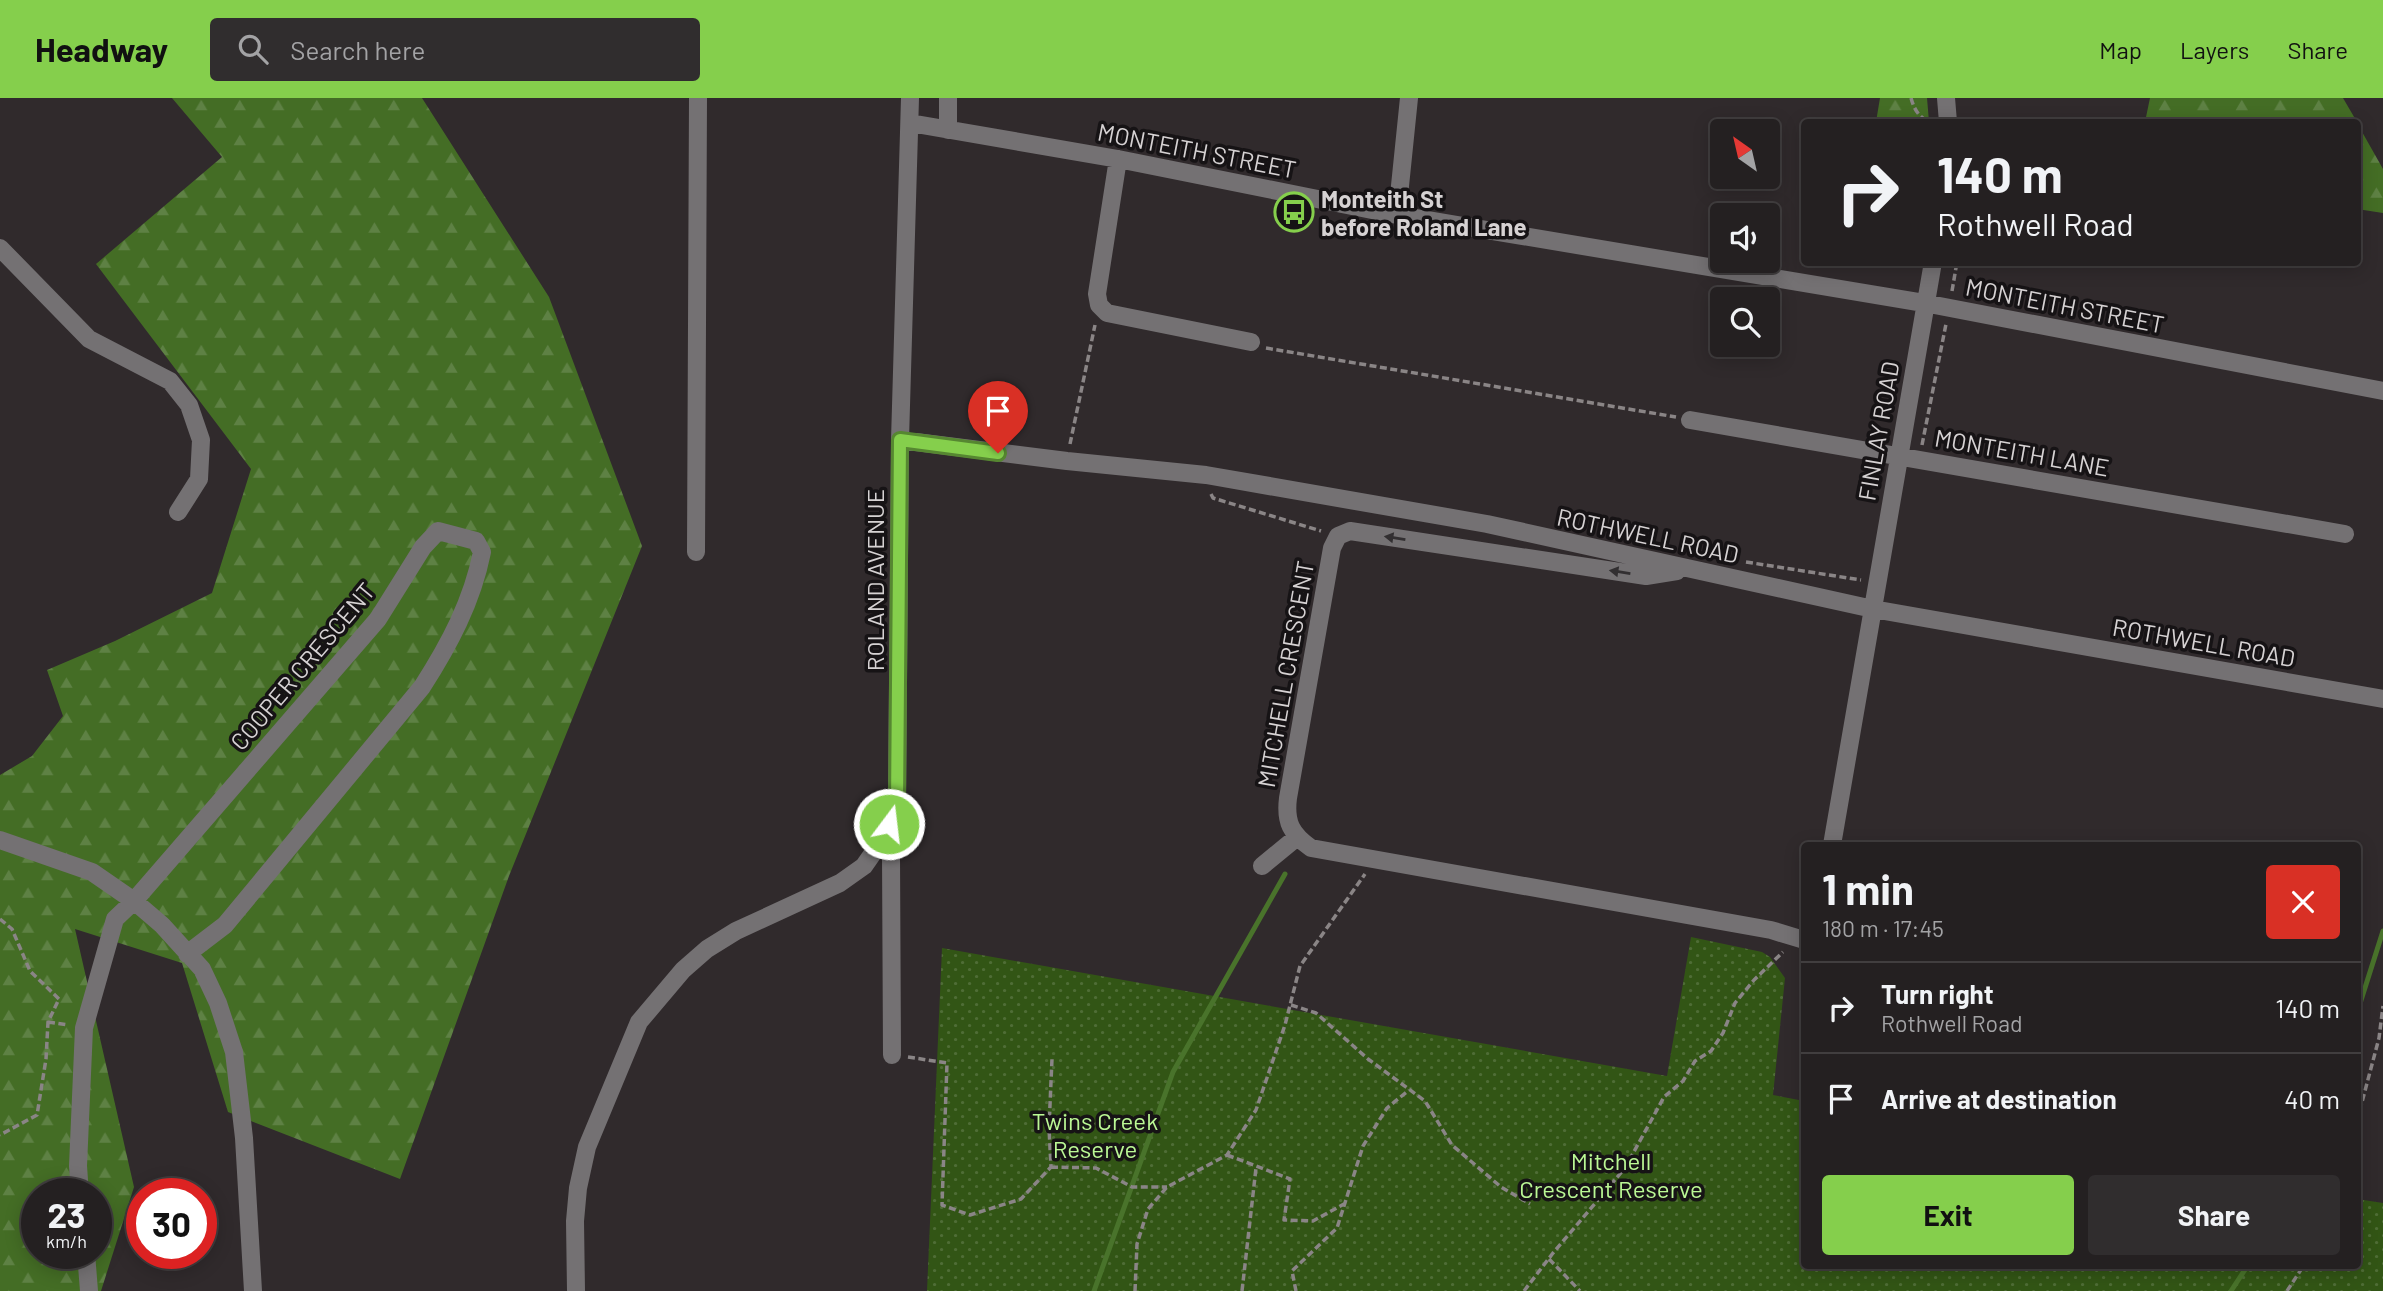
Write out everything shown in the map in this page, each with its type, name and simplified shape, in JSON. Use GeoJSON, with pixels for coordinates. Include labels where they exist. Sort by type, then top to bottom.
{"type":"FeatureCollection","features":[{"type":"Feature","properties":{"kind":"street"},"geometry":{"type":"LineString","coordinates":[[696,551],[698,98]]}},
{"type":"Feature","properties":{"kind":"street","name":"ROLAND AVENUE"},"geometry":{"type":"LineString","coordinates":[[576,1291],[575,1221],[578,1188],[587,1147],[639,1022],[683,970],[707,949],[736,931],[840,883],[864,866],[880,843],[897,805],[900,440],[910,98]]}},
{"type":"Feature","properties":{"kind":"street"},"geometry":{"type":"LineString","coordinates":[[948,98],[948,130]]}},
{"type":"Feature","properties":{"kind":"street"},"geometry":{"type":"LineString","coordinates":[[1397,215],[1409,98]]}},
{"type":"Feature","properties":{"kind":"street"},"geometry":{"type":"LineString","coordinates":[[1947,98],[1948,119]]}},
{"type":"Feature","properties":{"kind":"street","name":"MONTEITH STREET"},"geometry":{"type":"LineString","coordinates":[[910,123],[1118,159],[1397,215],[1924,303],[2383,391]]}},
{"type":"Feature","properties":{"kind":"street"},"geometry":{"type":"LineString","coordinates":[[1118,159],[1097,295],[1099,306],[1107,313],[1251,342]]}},
{"type":"Feature","properties":{"kind":"street"},"geometry":{"type":"LineString","coordinates":[[0,248],[89,340],[170,381],[189,405],[201,440],[199,479],[178,512]]}},
{"type":"Feature","properties":{"kind":"street","name":"FINLAY ROAD"},"geometry":{"type":"LineString","coordinates":[[1873,609],[1932,266]]}},
{"type":"Feature","properties":{"kind":"street","name":"MONTEITH LANE"},"geometry":{"type":"LineString","coordinates":[[1690,420],[2345,534]]}},
{"type":"Feature","properties":{"kind":"street","name":"ROTHWELL ROAD"},"geometry":{"type":"LineString","coordinates":[[900,440],[1206,475],[1487,524],[1873,609],[2383,699]]}},
{"type":"Feature","properties":{"kind":"street","name":"COOPER CRESCENT"},"geometry":{"type":"LineString","coordinates":[[134,901],[378,619],[423,547],[438,531],[476,541],[482,552],[476,584],[446,650],[422,687],[225,925],[187,954]]}},
{"type":"Feature","properties":{"kind":"street","name":"MITCHELL CRESCENT"},"geometry":{"type":"LineString","coordinates":[[1296,838],[1286,810],[1332,548],[1338,536],[1350,531],[1646,576],[1688,569]]}},
{"type":"Feature","properties":{"kind":"street"},"geometry":{"type":"LineString","coordinates":[[1833,842],[1873,609]]}},
{"type":"Feature","properties":{"kind":"street"},"geometry":{"type":"LineString","coordinates":[[1262,866],[1296,838],[1311,848],[1771,930],[1801,939]]}},
{"type":"Feature","properties":{"kind":"street"},"geometry":{"type":"LineString","coordinates":[[0,840],[92,872],[134,901],[162,925],[202,969],[218,1003],[234,1052],[244,1138],[253,1291]]}},
{"type":"Feature","properties":{"kind":"street"},"geometry":{"type":"LineString","coordinates":[[880,843],[891,855],[892,1055]]}},
{"type":"Feature","properties":{"kind":"street"},"geometry":{"type":"LineString","coordinates":[[79,1178],[84,1028],[115,919],[134,901]]}},
{"type":"Feature","properties":{"kind":"street"},"geometry":{"type":"LineString","coordinates":[[87,1269],[89,1291]]}},
{"type":"Feature","properties":{"kind":"path"},"geometry":{"type":"LineString","coordinates":[[1911,98],[1914,109],[1923,119]]}},
{"type":"Feature","properties":{"kind":"path"},"geometry":{"type":"LineString","coordinates":[[1951,293],[1956,266]]}},
{"type":"Feature","properties":{"kind":"path"},"geometry":{"type":"LineString","coordinates":[[1067,461],[1099,306]]}},
{"type":"Feature","properties":{"kind":"path"},"geometry":{"type":"LineString","coordinates":[[1251,342],[1272,349],[1690,420]]}},
{"type":"Feature","properties":{"kind":"path"},"geometry":{"type":"LineString","coordinates":[[1213,498],[1338,536]]}},
{"type":"Feature","properties":{"kind":"path"},"geometry":{"type":"LineString","coordinates":[[1135,1291],[1137,1244],[1148,1209],[1167,1186],[1227,1155],[1256,1110],[1285,1025],[1300,966],[1376,860]]}},
{"type":"Feature","properties":{"kind":"path"},"geometry":{"type":"LineString","coordinates":[[0,919],[12,929],[30,971],[59,999],[48,1022],[46,1059],[37,1115],[0,1135]]}},
{"type":"Feature","properties":{"kind":"path"},"geometry":{"type":"LineString","coordinates":[[1524,1291],[1625,1168],[1664,1097],[1683,1081],[1695,1061],[1711,1051],[1723,1033],[1735,1003],[1754,980],[1801,939]]}},
{"type":"Feature","properties":{"kind":"path"},"geometry":{"type":"LineString","coordinates":[[1290,1005],[1316,1013],[1368,1059],[1425,1101],[1452,1145],[1501,1187],[1530,1204]]}},
{"type":"Feature","properties":{"kind":"path"},"geometry":{"type":"LineString","coordinates":[[2361,1106],[2379,1038],[2383,1006]]}},
{"type":"Feature","properties":{"kind":"path"},"geometry":{"type":"LineString","coordinates":[[892,1055],[947,1063],[942,1206],[970,1215],[1021,1199],[1051,1167],[1049,1128],[1052,1059]]}},
{"type":"Feature","properties":{"kind":"path"},"geometry":{"type":"LineString","coordinates":[[1296,1291],[1292,1271],[1337,1228],[1363,1146],[1387,1108],[1409,1090]]}},
{"type":"Feature","properties":{"kind":"path"},"geometry":{"type":"LineString","coordinates":[[1227,1155],[1290,1179],[1284,1220],[1313,1221],[1345,1204]]}},
{"type":"Feature","properties":{"kind":"path"},"geometry":{"type":"LineString","coordinates":[[1051,1167],[1096,1168],[1132,1187],[1167,1186]]}},
{"type":"Feature","properties":{"kind":"path"},"geometry":{"type":"LineString","coordinates":[[1242,1291],[1256,1168]]}},
{"type":"Feature","properties":{"kind":"path"},"geometry":{"type":"LineString","coordinates":[[1549,1259],[1580,1291]]}},
{"type":"Feature","properties":{"kind":"path"},"geometry":{"type":"LineString","coordinates":[[2287,1291],[2301,1269]]}},
{"type":"Feature","properties":{"kind":"green space"},"geometry":{"type":"Polygon","coordinates":[[[172,98],[422,98],[549,297],[642,546],[509,876],[400,1179],[228,1112],[182,963],[75,929],[132,1178],[126,1178],[126,1212],[112,1256],[112,1178],[21,1178],[21,1269],[108,1269],[101,1291],[0,1291],[0,775],[32,756],[63,716],[47,670],[115,641],[212,593],[251,469],[96,264],[222,157],[172,98]]]}},
{"type":"Feature","properties":{"kind":"green space"},"geometry":{"type":"Polygon","coordinates":[[[1880,98],[1927,98],[1929,119],[1876,119],[1880,98]]]}},
{"type":"Feature","properties":{"kind":"green space"},"geometry":{"type":"Polygon","coordinates":[[[2150,98],[2343,98],[2355,119],[2146,119],[2150,98]]]}},
{"type":"Feature","properties":{"kind":"green space"},"geometry":{"type":"Polygon","coordinates":[[[2361,130],[2383,169],[2383,213],[2361,210],[2361,130]]]}},
{"type":"Feature","properties":{"kind":"green space","name":"Twins Creek Reserve"},"geometry":{"type":"Polygon","coordinates":[[[1691,937],[1762,952],[1770,957],[1785,978],[1773,1095],[1801,1100],[1801,1269],[2361,1269],[2361,1200],[2383,1203],[2383,1291],[927,1291],[942,948],[1667,1076],[1691,937]]]}},
{"type":"Feature","properties":{"kind":"waterway"},"geometry":{"type":"LineString","coordinates":[[1094,1291],[1173,1072],[1285,874]]}},
{"type":"Feature","properties":{"kind":"waterway"},"geometry":{"type":"LineString","coordinates":[[2361,1000],[2383,931]]}},
{"type":"Feature","properties":{"kind":"waterway"},"geometry":{"type":"LineString","coordinates":[[2231,1291],[2245,1269]]}},
{"type":"Feature","properties":{"kind":"place","name":"Monteith St before Roland Lane"},"geometry":{"type":"Point","coordinates":[1294,212]}},
{"type":"Feature","properties":{"kind":"route"},"geometry":{"type":"LineString","coordinates":[[889,824],[897,805],[900,440],[998,453]]}},
{"type":"Feature","properties":{"kind":"park label","name":"Mitchell Crescent Reserve"},"geometry":{"type":"Point","coordinates":[1611,1174]}}]}
